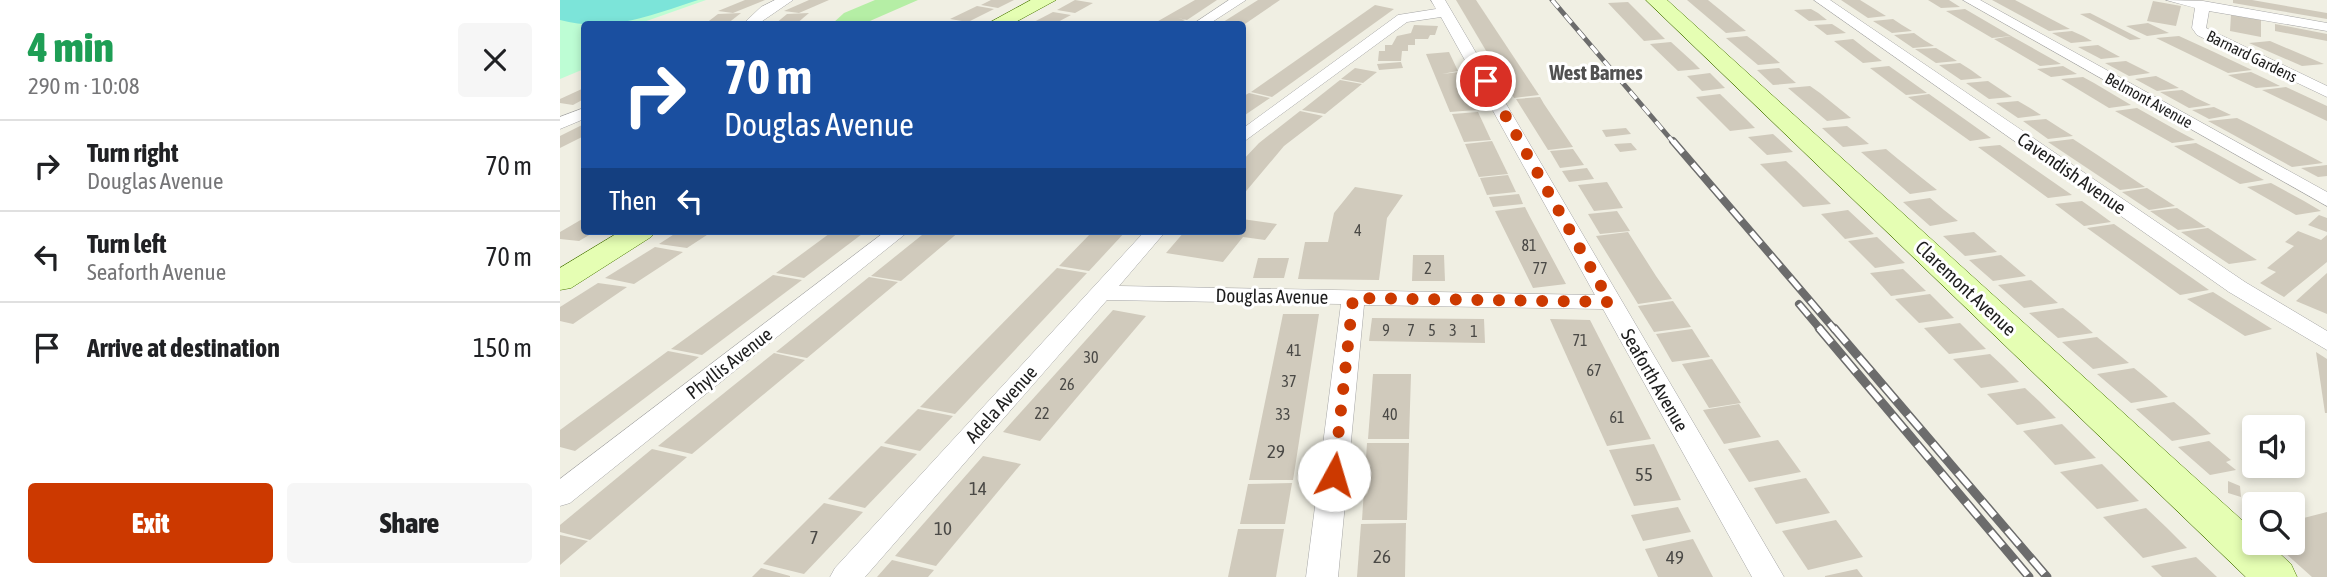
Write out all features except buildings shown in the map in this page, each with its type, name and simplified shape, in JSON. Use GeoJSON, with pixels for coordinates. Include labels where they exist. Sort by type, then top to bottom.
{"type":"FeatureCollection","features":[{"type":"Feature","properties":{"kind":"street"},"geometry":{"type":"LineString","coordinates":[[753,21],[766,10],[786,0]]}},
{"type":"Feature","properties":{"kind":"street"},"geometry":{"type":"LineString","coordinates":[[1003,21],[1046,0]]}},
{"type":"Feature","properties":{"kind":"street"},"geometry":{"type":"LineString","coordinates":[[1205,21],[1239,0]]}},
{"type":"Feature","properties":{"kind":"street","name":"Claremont Avenue"},"geometry":{"type":"LineString","coordinates":[[1656,0],[2275,577]]}},
{"type":"Feature","properties":{"kind":"street","name":"Cavendish Avenue"},"geometry":{"type":"LineString","coordinates":[[1821,0],[2237,287],[2327,342]]}},
{"type":"Feature","properties":{"kind":"street","name":"Belmont Avenue"},"geometry":{"type":"LineString","coordinates":[[1970,0],[2327,200]]}},
{"type":"Feature","properties":{"kind":"street"},"geometry":{"type":"LineString","coordinates":[[2173,0],[2327,27]]}},
{"type":"Feature","properties":{"kind":"street","name":"Barnard Gardens"},"geometry":{"type":"LineString","coordinates":[[2203,5],[2202,32],[2327,92]]}},
{"type":"Feature","properties":{"kind":"street"},"geometry":{"type":"LineString","coordinates":[[1246,135],[1403,18],[1442,6]]}},
{"type":"Feature","properties":{"kind":"street","name":"Seaforth Avenue"},"geometry":{"type":"LineString","coordinates":[[1442,6],[1768,577]]}},
{"type":"Feature","properties":{"kind":"street"},"geometry":{"type":"LineString","coordinates":[[560,124],[581,114]]}},
{"type":"Feature","properties":{"kind":"street"},"geometry":{"type":"LineString","coordinates":[[560,281],[635,235]]}},
{"type":"Feature","properties":{"kind":"street","name":"Phyllis Avenue"},"geometry":{"type":"LineString","coordinates":[[560,495],[894,235]]}},
{"type":"Feature","properties":{"kind":"street","name":"Adela Avenue"},"geometry":{"type":"LineString","coordinates":[[846,577],[1152,235]]}},
{"type":"Feature","properties":{"kind":"street","name":"Douglas Avenue"},"geometry":{"type":"LineString","coordinates":[[1101,293],[1610,302]]}},
{"type":"Feature","properties":{"kind":"street"},"geometry":{"type":"LineString","coordinates":[[1322,577],[1353,298]]}},
{"type":"Feature","properties":{"kind":"green space"},"geometry":{"type":"Polygon","coordinates":[[[560,0],[706,0],[646,21],[581,21],[581,70],[560,79],[560,0]]]}},
{"type":"Feature","properties":{"kind":"green space"},"geometry":{"type":"Polygon","coordinates":[[[875,0],[918,0],[870,21],[835,21],[844,13],[875,0]]]}},
{"type":"Feature","properties":{"kind":"shaded area"},"geometry":{"type":"Polygon","coordinates":[[[560,0],[698,0],[629,21],[581,21],[581,24],[560,20],[560,0]]]}},
{"type":"Feature","properties":{"kind":"railway"},"geometry":{"type":"LineString","coordinates":[[1552,0],[1674,143]]}},
{"type":"Feature","properties":{"kind":"railway"},"geometry":{"type":"LineString","coordinates":[[1673,141],[1835,330]]}},
{"type":"Feature","properties":{"kind":"railway"},"geometry":{"type":"LineString","coordinates":[[1799,304],[1821,330]]}},
{"type":"Feature","properties":{"kind":"railway"},"geometry":{"type":"LineString","coordinates":[[1819,328],[2029,577]]}},
{"type":"Feature","properties":{"kind":"railway"},"geometry":{"type":"LineString","coordinates":[[1834,328],[2047,577]]}},
{"type":"Feature","properties":{"kind":"district","name":"West Barnes"},"geometry":{"type":"Point","coordinates":[1596,72]}},
{"type":"Feature","properties":{"kind":"route"},"geometry":{"type":"LineString","coordinates":[[1334,475],[1353,298],[1610,302],[1486,81]]}}]}
